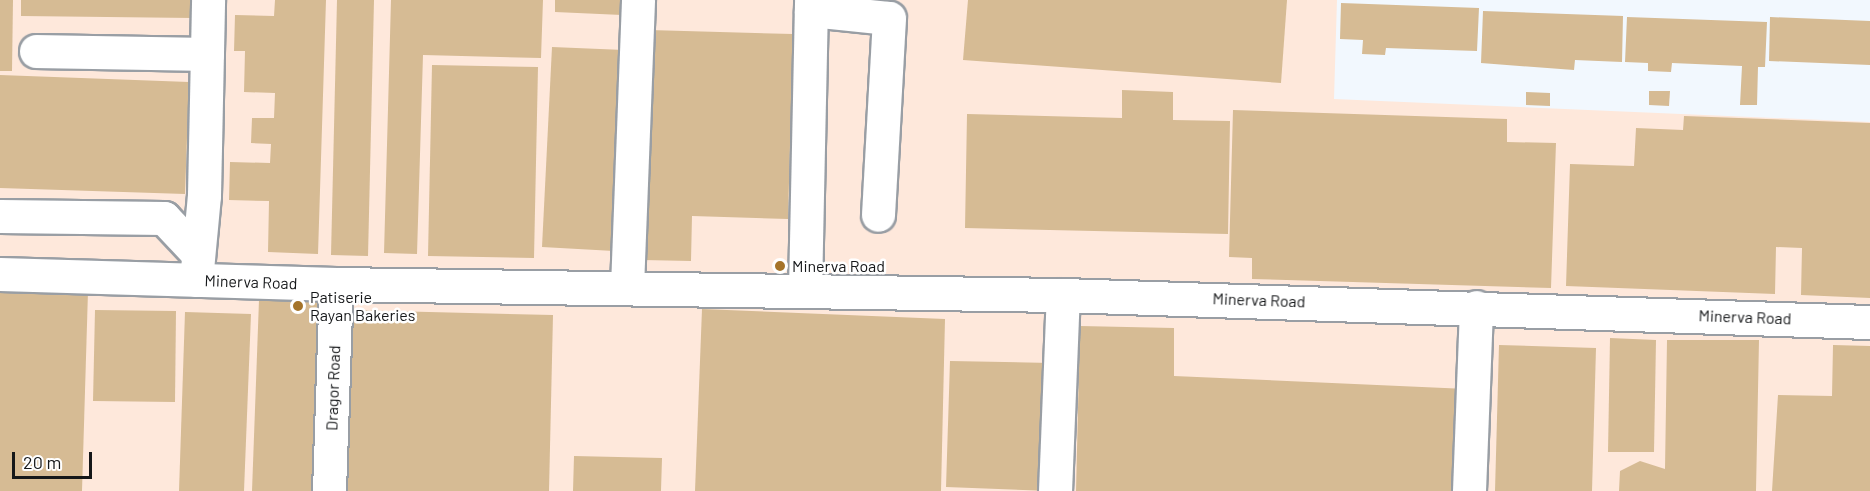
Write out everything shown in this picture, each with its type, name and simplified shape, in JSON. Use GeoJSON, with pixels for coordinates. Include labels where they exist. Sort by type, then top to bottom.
{"type":"FeatureCollection","features":[{"type":"Feature","properties":{"kind":"street"},"geometry":{"type":"LineString","coordinates":[[197,266],[204,195],[208,0]]}},
{"type":"Feature","properties":{"kind":"street"},"geometry":{"type":"LineString","coordinates":[[627,286],[638,0]]}},
{"type":"Feature","properties":{"kind":"street"},"geometry":{"type":"LineString","coordinates":[[805,290],[811,5],[889,18],[878,215]]}},
{"type":"Feature","properties":{"kind":"street"},"geometry":{"type":"LineString","coordinates":[[36,51],[207,54]]}},
{"type":"Feature","properties":{"kind":"street"},"geometry":{"type":"LineString","coordinates":[[0,216],[164,218],[197,266]]}},
{"type":"Feature","properties":{"kind":"street","name":"Minerva Road"},"geometry":{"type":"LineString","coordinates":[[0,274],[197,266],[336,284],[627,286],[1063,295],[1476,307],[1870,322]]}},
{"type":"Feature","properties":{"kind":"street","name":"Dragor Road"},"geometry":{"type":"LineString","coordinates":[[329,491],[336,284]]}},
{"type":"Feature","properties":{"kind":"street"},"geometry":{"type":"LineString","coordinates":[[1055,491],[1063,295]]}},
{"type":"Feature","properties":{"kind":"street"},"geometry":{"type":"LineString","coordinates":[[1469,491],[1476,307]]}},
{"type":"Feature","properties":{"kind":"shaded area"},"geometry":{"type":"Polygon","coordinates":[[[0,0],[1337,0],[1334,99],[1870,122],[1870,491],[0,491],[0,0]]]}},
{"type":"Feature","properties":{"kind":"building"},"geometry":{"type":"Polygon","coordinates":[[[0,0],[13,0],[12,71],[0,71],[0,0]]]}},
{"type":"Feature","properties":{"kind":"building"},"geometry":{"type":"Polygon","coordinates":[[[21,0],[193,0],[193,18],[21,16],[21,0]]]}},
{"type":"Feature","properties":{"kind":"building"},"geometry":{"type":"Polygon","coordinates":[[[275,0],[326,0],[318,254],[268,252],[269,201],[229,200],[230,162],[270,163],[271,144],[251,143],[252,118],[274,118],[275,93],[244,92],[245,51],[234,51],[235,15],[274,16],[275,0]]]}},
{"type":"Feature","properties":{"kind":"building"},"geometry":{"type":"Polygon","coordinates":[[[337,0],[374,0],[368,256],[331,255],[337,0]]]}},
{"type":"Feature","properties":{"kind":"building"},"geometry":{"type":"Polygon","coordinates":[[[391,0],[543,0],[541,58],[423,55],[417,254],[384,253],[391,0]]]}},
{"type":"Feature","properties":{"kind":"building"},"geometry":{"type":"Polygon","coordinates":[[[555,0],[622,0],[622,15],[555,12],[555,0]]]}},
{"type":"Feature","properties":{"kind":"building"},"geometry":{"type":"Polygon","coordinates":[[[968,0],[1287,0],[1281,83],[963,60],[968,0]]]}},
{"type":"Feature","properties":{"kind":"building"},"geometry":{"type":"Polygon","coordinates":[[[1341,3],[1479,8],[1477,51],[1386,48],[1385,55],[1362,54],[1363,40],[1340,39],[1341,3]]]}},
{"type":"Feature","properties":{"kind":"building"},"geometry":{"type":"Polygon","coordinates":[[[1483,11],[1623,16],[1622,62],[1575,60],[1574,70],[1481,63],[1483,11]]]}},
{"type":"Feature","properties":{"kind":"building"},"geometry":{"type":"Polygon","coordinates":[[[1627,17],[1767,22],[1765,67],[1758,67],[1757,105],[1740,105],[1742,66],[1672,63],[1671,72],[1648,71],[1648,63],[1625,62],[1627,17]]]}},
{"type":"Feature","properties":{"kind":"building"},"geometry":{"type":"Polygon","coordinates":[[[1770,17],[1870,21],[1870,65],[1769,61],[1770,17]]]}},
{"type":"Feature","properties":{"kind":"building"},"geometry":{"type":"Polygon","coordinates":[[[649,30],[793,34],[788,219],[692,216],[691,261],[643,260],[649,30]]]}},
{"type":"Feature","properties":{"kind":"building"},"geometry":{"type":"Polygon","coordinates":[[[552,47],[624,50],[614,251],[542,247],[552,47]]]}},
{"type":"Feature","properties":{"kind":"building"},"geometry":{"type":"Polygon","coordinates":[[[432,65],[538,67],[534,258],[428,256],[432,65]]]}},
{"type":"Feature","properties":{"kind":"building"},"geometry":{"type":"Polygon","coordinates":[[[0,75],[189,82],[185,194],[0,188],[0,75]]]}},
{"type":"Feature","properties":{"kind":"building"},"geometry":{"type":"Polygon","coordinates":[[[1122,90],[1173,92],[1173,120],[1230,121],[1228,234],[965,228],[967,114],[1122,118],[1122,90]]]}},
{"type":"Feature","properties":{"kind":"building"},"geometry":{"type":"Polygon","coordinates":[[[1649,91],[1670,91],[1669,106],[1649,105],[1649,91]]]}},
{"type":"Feature","properties":{"kind":"building"},"geometry":{"type":"Polygon","coordinates":[[[1526,92],[1550,93],[1550,106],[1526,105],[1526,92]]]}},
{"type":"Feature","properties":{"kind":"building"},"geometry":{"type":"Polygon","coordinates":[[[1233,110],[1507,119],[1507,142],[1556,143],[1551,288],[1252,279],[1252,258],[1229,257],[1233,110]]]}},
{"type":"Feature","properties":{"kind":"building"},"geometry":{"type":"Polygon","coordinates":[[[1684,116],[1870,123],[1870,298],[1801,295],[1802,248],[1776,247],[1775,294],[1566,286],[1570,164],[1634,166],[1636,128],[1683,130],[1684,116]]]}},
{"type":"Feature","properties":{"kind":"building"},"geometry":{"type":"Polygon","coordinates":[[[0,288],[88,291],[82,491],[0,491],[0,288]]]}},
{"type":"Feature","properties":{"kind":"building"},"geometry":{"type":"Polygon","coordinates":[[[259,300],[329,303],[322,491],[252,491],[259,300]]]}},
{"type":"Feature","properties":{"kind":"building"},"geometry":{"type":"Polygon","coordinates":[[[702,309],[945,319],[941,491],[695,491],[702,309]]]}},
{"type":"Feature","properties":{"kind":"building"},"geometry":{"type":"Polygon","coordinates":[[[95,310],[176,311],[175,402],[93,401],[95,310]]]}},
{"type":"Feature","properties":{"kind":"building"},"geometry":{"type":"Polygon","coordinates":[[[348,310],[553,315],[549,491],[344,491],[348,310]]]}},
{"type":"Feature","properties":{"kind":"building"},"geometry":{"type":"Polygon","coordinates":[[[185,312],[251,314],[244,491],[179,491],[185,312]]]}},
{"type":"Feature","properties":{"kind":"building"},"geometry":{"type":"Polygon","coordinates":[[[1080,326],[1174,328],[1174,376],[1467,389],[1462,491],[1076,491],[1080,326]]]}},
{"type":"Feature","properties":{"kind":"building"},"geometry":{"type":"Polygon","coordinates":[[[1610,338],[1656,340],[1654,452],[1608,452],[1610,338]]]}},
{"type":"Feature","properties":{"kind":"building"},"geometry":{"type":"Polygon","coordinates":[[[1667,340],[1759,340],[1756,491],[1619,491],[1620,471],[1640,461],[1665,469],[1667,340]]]}},
{"type":"Feature","properties":{"kind":"building"},"geometry":{"type":"Polygon","coordinates":[[[1499,345],[1596,348],[1592,491],[1495,491],[1499,345]]]}},
{"type":"Feature","properties":{"kind":"building"},"geometry":{"type":"Polygon","coordinates":[[[1833,345],[1870,346],[1870,491],[1772,491],[1778,395],[1832,396],[1833,345]]]}},
{"type":"Feature","properties":{"kind":"building"},"geometry":{"type":"Polygon","coordinates":[[[950,361],[1051,363],[1051,491],[946,487],[950,361]]]}},
{"type":"Feature","properties":{"kind":"building"},"geometry":{"type":"Polygon","coordinates":[[[574,456],[662,458],[661,491],[573,491],[574,456]]]}},
{"type":"Feature","properties":{"kind":"place","name":"Minerva Road"},"geometry":{"type":"Point","coordinates":[780,266]}},
{"type":"Feature","properties":{"kind":"place","name":"Patiserie Rayan Bakeries"},"geometry":{"type":"Point","coordinates":[298,306]}}]}
